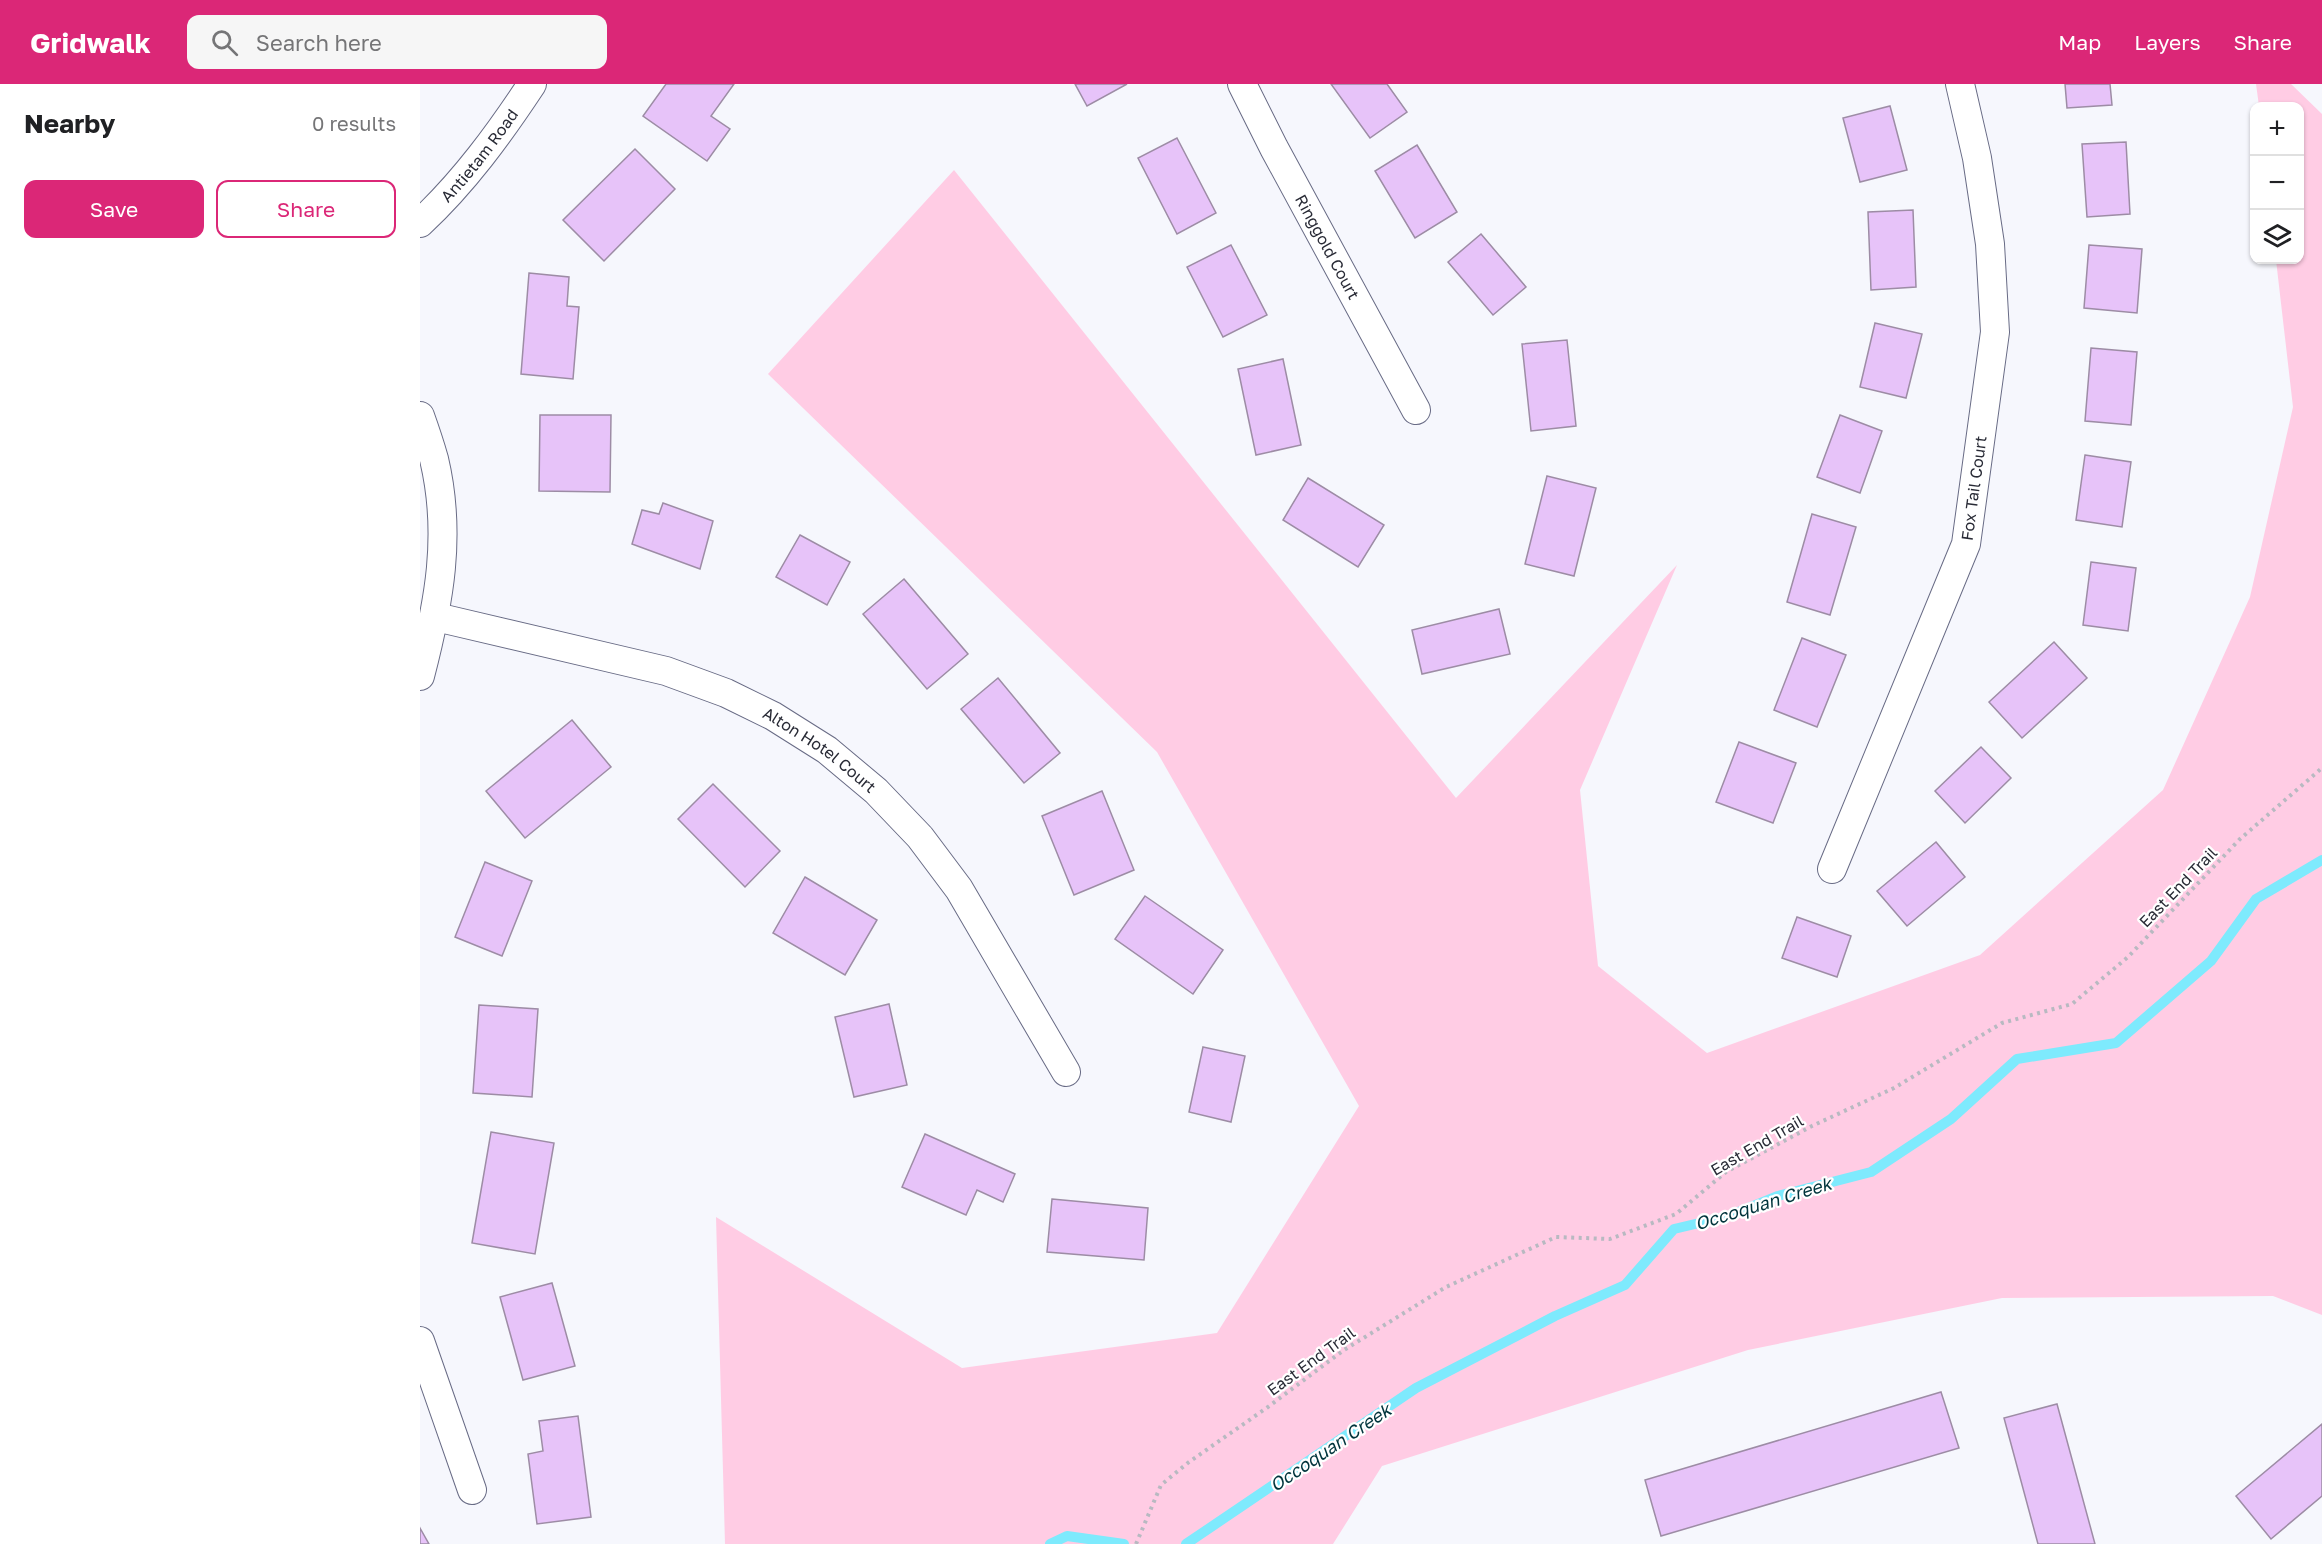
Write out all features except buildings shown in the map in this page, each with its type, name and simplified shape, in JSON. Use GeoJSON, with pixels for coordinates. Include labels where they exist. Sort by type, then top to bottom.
{"type":"FeatureCollection","features":[{"type":"Feature","properties":{"kind":"street","name":"Antietam Road"},"geometry":{"type":"LineString","coordinates":[[420,223],[445,200],[501,132],[532,84]]}},
{"type":"Feature","properties":{"kind":"street","name":"Ringgold Court"},"geometry":{"type":"LineString","coordinates":[[1242,84],[1274,148],[1416,410]]}},
{"type":"Feature","properties":{"kind":"street","name":"Fox Tail Court"},"geometry":{"type":"LineString","coordinates":[[1832,869],[1966,544],[1995,332],[1990,244],[1977,158],[1960,84]]}},
{"type":"Feature","properties":{"kind":"street"},"geometry":{"type":"LineString","coordinates":[[420,416],[434,460],[442,512],[442,564],[436,617],[420,676]]}},
{"type":"Feature","properties":{"kind":"street","name":"Alton Hotel Court"},"geometry":{"type":"LineString","coordinates":[[436,617],[666,671],[726,693],[773,716],[827,750],[876,791],[920,837],[959,889],[1066,1072]]}},
{"type":"Feature","properties":{"kind":"street"},"geometry":{"type":"LineString","coordinates":[[420,1341],[472,1490]]}},
{"type":"Feature","properties":{"kind":"path","name":"East End Trail"},"geometry":{"type":"LineString","coordinates":[[1137,1544],[1161,1485],[1189,1462],[1344,1350],[1446,1287],[1556,1237],[1610,1239],[1676,1214],[1726,1172],[1812,1126],[1894,1088],[2002,1023],[2072,1004],[2128,957],[2240,839],[2322,768]]}},
{"type":"Feature","properties":{"kind":"shaded area"},"geometry":{"type":"Polygon","coordinates":[[[2256,84],[2291,84],[2322,114],[2322,1315],[2273,1296],[2002,1298],[1748,1350],[1382,1466],[1333,1544],[725,1544],[716,1217],[962,1368],[1217,1333],[1359,1106],[1157,752],[768,374],[954,170],[1456,798],[1677,565],[1580,790],[1598,966],[1707,1053],[1980,955],[2163,790],[2250,597],[2293,407],[2276,264],[2304,264],[2304,102],[2258,102],[2256,84]]]}},
{"type":"Feature","properties":{"kind":"waterway","name":"Occoquan Creek"},"geometry":{"type":"LineString","coordinates":[[1186,1544],[1416,1388],[1555,1316],[1625,1285],[1674,1229],[1729,1216],[1778,1196],[1871,1172],[1951,1119],[2017,1059],[2116,1043],[2211,961],[2256,899],[2322,860]]}},
{"type":"Feature","properties":{"kind":"waterway","name":"Occoquan Creek"},"geometry":{"type":"LineString","coordinates":[[1050,1544],[1067,1536],[1124,1544]]}}]}
